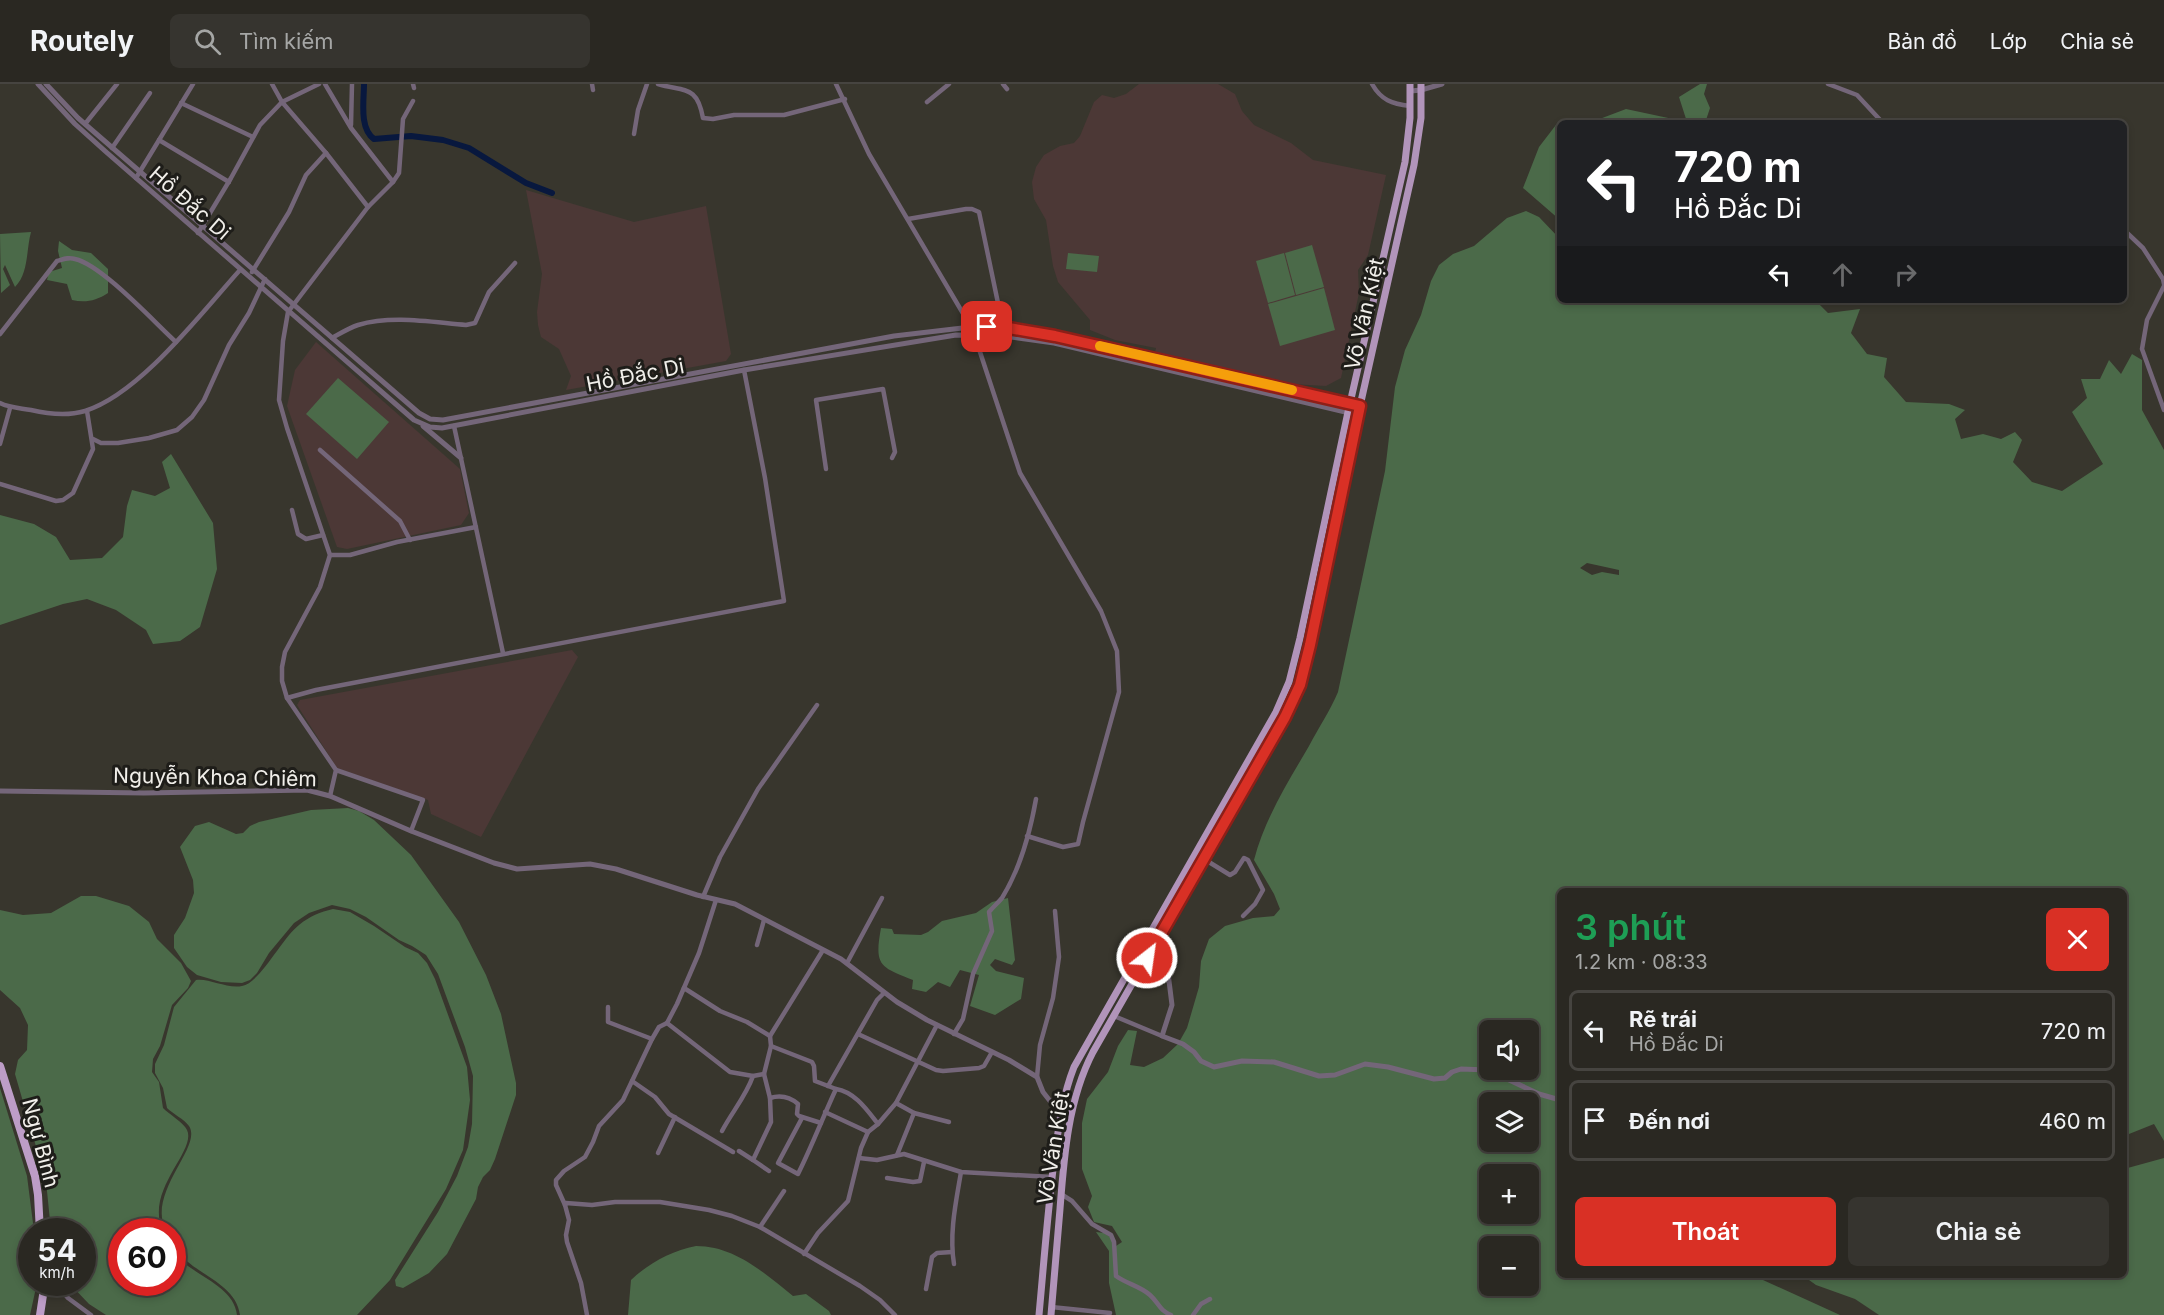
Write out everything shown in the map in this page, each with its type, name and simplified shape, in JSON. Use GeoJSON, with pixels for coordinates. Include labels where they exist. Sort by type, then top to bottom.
{"type":"FeatureCollection","features":[{"type":"Feature","properties":{"kind":"highway","name":"Ngự Bình"},"geometry":{"type":"LineString","coordinates":[[0,1066],[35,1176],[39,1218]]}},
{"type":"Feature","properties":{"kind":"highway"},"geometry":{"type":"LineString","coordinates":[[40,1315],[43,1296]]}},
{"type":"Feature","properties":{"kind":"main road","name":"Võ Văn Kiệt"},"geometry":{"type":"LineString","coordinates":[[1040,1315],[1052,1177],[1066,1087],[1074,1067],[1275,712],[1289,682],[1405,162],[1411,87]]}},
{"type":"Feature","properties":{"kind":"main road","name":"Võ Văn Kiệt"},"geometry":{"type":"LineString","coordinates":[[1051,1315],[1061,1194],[1071,1116],[1074,1098],[1086,1066],[1285,717],[1300,685],[1419,141],[1421,87]]}},
{"type":"Feature","properties":{"kind":"main road"},"geometry":{"type":"LineString","coordinates":[[1380,271],[1390,273]]}},
{"type":"Feature","properties":{"kind":"main road"},"geometry":{"type":"LineString","coordinates":[[1275,712],[1285,717]]}},
{"type":"Feature","properties":{"kind":"main road"},"geometry":{"type":"LineString","coordinates":[[1138,953],[1147,958]]}},
{"type":"Feature","properties":{"kind":"main road"},"geometry":{"type":"LineString","coordinates":[[1061,1115],[1071,1116]]}},
{"type":"Feature","properties":{"kind":"street","name":"Hồ Đắc Di"},"geometry":{"type":"LineString","coordinates":[[38,84],[75,124],[240,270],[414,420],[430,427],[454,426],[744,370],[956,335],[1004,336],[1054,343],[1358,415]]}},
{"type":"Feature","properties":{"kind":"street","name":"Hồ Đắc Di"},"geometry":{"type":"LineString","coordinates":[[46,84],[112,148],[419,413],[430,419],[443,420],[473,415],[894,336],[971,327],[1003,327],[1055,336],[1360,406]]}},
{"type":"Feature","properties":{"kind":"street"},"geometry":{"type":"LineString","coordinates":[[86,124],[117,84]]}},
{"type":"Feature","properties":{"kind":"street"},"geometry":{"type":"LineString","coordinates":[[136,178],[193,84]]}},
{"type":"Feature","properties":{"kind":"street"},"geometry":{"type":"LineString","coordinates":[[272,84],[282,102],[368,207]]}},
{"type":"Feature","properties":{"kind":"street"},"geometry":{"type":"LineString","coordinates":[[198,233],[260,125],[282,102],[319,84]]}},
{"type":"Feature","properties":{"kind":"street"},"geometry":{"type":"LineString","coordinates":[[326,84],[351,128],[393,182]]}},
{"type":"Feature","properties":{"kind":"street"},"geometry":{"type":"LineString","coordinates":[[351,128],[352,84]]}},
{"type":"Feature","properties":{"kind":"street"},"geometry":{"type":"LineString","coordinates":[[634,134],[646,84]]}},
{"type":"Feature","properties":{"kind":"street"},"geometry":{"type":"LineString","coordinates":[[658,84],[694,93],[700,102],[703,118],[713,119],[734,115],[784,115],[844,99]]}},
{"type":"Feature","properties":{"kind":"street"},"geometry":{"type":"LineString","coordinates":[[836,84],[869,154],[971,327]]}},
{"type":"Feature","properties":{"kind":"street"},"geometry":{"type":"LineString","coordinates":[[927,102],[950,84]]}},
{"type":"Feature","properties":{"kind":"street"},"geometry":{"type":"LineString","coordinates":[[1003,84],[1007,89]]}},
{"type":"Feature","properties":{"kind":"street"},"geometry":{"type":"LineString","coordinates":[[1372,84],[1378,95],[1385,100],[1398,105],[1410,106]]}},
{"type":"Feature","properties":{"kind":"street"},"geometry":{"type":"LineString","coordinates":[[1411,87],[1442,84]]}},
{"type":"Feature","properties":{"kind":"street"},"geometry":{"type":"LineString","coordinates":[[1828,84],[1857,95],[1880,120]]}},
{"type":"Feature","properties":{"kind":"street"},"geometry":{"type":"LineString","coordinates":[[112,148],[150,93]]}},
{"type":"Feature","properties":{"kind":"street"},"geometry":{"type":"LineString","coordinates":[[411,831],[423,800],[336,770],[287,698],[282,681],[285,652],[320,587],[330,555],[279,400],[283,340],[288,312],[368,207],[393,182],[399,172],[404,116],[413,101]]}},
{"type":"Feature","properties":{"kind":"street"},"geometry":{"type":"LineString","coordinates":[[181,103],[253,137]]}},
{"type":"Feature","properties":{"kind":"street"},"geometry":{"type":"LineString","coordinates":[[159,140],[229,182]]}},
{"type":"Feature","properties":{"kind":"street"},"geometry":{"type":"LineString","coordinates":[[249,277],[289,212],[306,175],[326,153]]}},
{"type":"Feature","properties":{"kind":"street"},"geometry":{"type":"LineString","coordinates":[[908,219],[966,209],[979,212],[1003,327]]}},
{"type":"Feature","properties":{"kind":"street"},"geometry":{"type":"LineString","coordinates":[[2127,233],[2144,248],[2163,279],[2164,285],[2147,320],[2142,349],[2164,411]]}},
{"type":"Feature","properties":{"kind":"street"},"geometry":{"type":"LineString","coordinates":[[0,334],[57,261],[67,258],[78,260],[94,268],[176,342]]}},
{"type":"Feature","properties":{"kind":"street"},"geometry":{"type":"LineString","coordinates":[[332,338],[356,326],[378,320],[466,325],[475,323],[489,292],[515,263]]}},
{"type":"Feature","properties":{"kind":"street"},"geometry":{"type":"LineString","coordinates":[[0,403],[10,408],[61,414],[87,411],[118,394],[176,342],[240,270]]}},
{"type":"Feature","properties":{"kind":"street"},"geometry":{"type":"LineString","coordinates":[[93,440],[102,443],[118,443],[149,438],[177,430],[192,417],[204,400],[229,345],[249,313],[265,279]]}},
{"type":"Feature","properties":{"kind":"street"},"geometry":{"type":"LineString","coordinates":[[967,318],[1001,312]]}},
{"type":"Feature","properties":{"kind":"street"},"geometry":{"type":"LineString","coordinates":[[977,335],[980,352],[1020,473],[1101,611],[1111,634],[1118,661],[1119,692],[1078,844],[1064,848],[1027,836]]}},
{"type":"Feature","properties":{"kind":"street"},"geometry":{"type":"LineString","coordinates":[[287,698],[316,690],[502,653],[586,640],[784,601],[765,478],[744,370]]}},
{"type":"Feature","properties":{"kind":"street"},"geometry":{"type":"LineString","coordinates":[[826,469],[816,400],[883,389],[895,452],[892,458]]}},
{"type":"Feature","properties":{"kind":"street"},"geometry":{"type":"LineString","coordinates":[[579,395],[580,403]]}},
{"type":"Feature","properties":{"kind":"street"},"geometry":{"type":"LineString","coordinates":[[0,444],[10,408]]}},
{"type":"Feature","properties":{"kind":"street"},"geometry":{"type":"LineString","coordinates":[[0,484],[56,501],[69,497],[76,488],[93,449],[87,411]]}},
{"type":"Feature","properties":{"kind":"street"},"geometry":{"type":"LineString","coordinates":[[473,415],[474,422]]}},
{"type":"Feature","properties":{"kind":"street"},"geometry":{"type":"LineString","coordinates":[[430,419],[430,427]]}},
{"type":"Feature","properties":{"kind":"street"},"geometry":{"type":"LineString","coordinates":[[414,420],[461,458]]}},
{"type":"Feature","properties":{"kind":"street"},"geometry":{"type":"LineString","coordinates":[[454,426],[502,653]]}},
{"type":"Feature","properties":{"kind":"street"},"geometry":{"type":"LineString","coordinates":[[320,450],[400,521],[410,540]]}},
{"type":"Feature","properties":{"kind":"street"},"geometry":{"type":"LineString","coordinates":[[292,510],[298,534],[306,539],[324,535]]}},
{"type":"Feature","properties":{"kind":"street"},"geometry":{"type":"LineString","coordinates":[[330,555],[350,555],[476,527]]}},
{"type":"Feature","properties":{"kind":"street"},"geometry":{"type":"LineString","coordinates":[[703,897],[720,857],[758,789],[817,705]]}},
{"type":"Feature","properties":{"kind":"street"},"geometry":{"type":"LineString","coordinates":[[330,796],[336,770]]}},
{"type":"Feature","properties":{"kind":"street","name":"Nguyễn Khoa Chiêm"},"geometry":{"type":"LineString","coordinates":[[0,791],[144,793],[307,790],[330,796],[494,863],[518,869],[590,864],[616,869],[703,897],[735,904],[847,963],[884,993],[937,1025],[1037,1077]]}},
{"type":"Feature","properties":{"kind":"street"},"geometry":{"type":"LineString","coordinates":[[954,1034],[963,1019],[973,974],[992,931],[989,912],[1000,901],[1015,874],[1036,799]]}},
{"type":"Feature","properties":{"kind":"street"},"geometry":{"type":"LineString","coordinates":[[1204,859],[1230,875],[1235,872],[1244,858],[1248,860],[1263,890],[1255,904],[1243,916]]}},
{"type":"Feature","properties":{"kind":"street"},"geometry":{"type":"LineString","coordinates":[[847,963],[882,898]]}},
{"type":"Feature","properties":{"kind":"street"},"geometry":{"type":"LineString","coordinates":[[587,1315],[581,1283],[567,1242],[569,1220],[556,1180],[564,1171],[585,1157],[594,1142],[599,1126],[620,1106],[652,1039],[659,1027],[667,1023],[684,988],[699,953],[716,900]]}},
{"type":"Feature","properties":{"kind":"street"},"geometry":{"type":"LineString","coordinates":[[1055,911],[1059,957],[1053,998],[1040,1045],[1037,1077],[1043,1092],[1061,1115]]}},
{"type":"Feature","properties":{"kind":"street"},"geometry":{"type":"LineString","coordinates":[[757,945],[764,920]]}},
{"type":"Feature","properties":{"kind":"street"},"geometry":{"type":"LineString","coordinates":[[753,1160],[771,1125],[770,1098],[764,1074],[771,1046],[770,1036],[823,950]]}},
{"type":"Feature","properties":{"kind":"street"},"geometry":{"type":"LineString","coordinates":[[1147,958],[1163,966],[1168,973],[1172,1005],[1162,1036]]}},
{"type":"Feature","properties":{"kind":"street"},"geometry":{"type":"LineString","coordinates":[[684,988],[720,1011],[747,1022],[770,1036]]}},
{"type":"Feature","properties":{"kind":"street"},"geometry":{"type":"LineString","coordinates":[[828,1086],[877,1000],[884,993]]}},
{"type":"Feature","properties":{"kind":"street"},"geometry":{"type":"LineString","coordinates":[[608,1007],[608,1022],[652,1039]]}},
{"type":"Feature","properties":{"kind":"street"},"geometry":{"type":"LineString","coordinates":[[1114,1016],[1183,1044],[1202,1061],[1214,1067],[1242,1061],[1274,1062],[1319,1076],[1335,1075],[1365,1064],[1388,1067],[1434,1079],[1445,1078],[1461,1069],[1479,1069],[1557,1099]]}},
{"type":"Feature","properties":{"kind":"street"},"geometry":{"type":"LineString","coordinates":[[667,1023],[730,1072],[753,1076],[764,1074]]}},
{"type":"Feature","properties":{"kind":"street"},"geometry":{"type":"LineString","coordinates":[[804,1254],[824,1227],[848,1201],[868,1132],[878,1125],[896,1103],[937,1025]]}},
{"type":"Feature","properties":{"kind":"street"},"geometry":{"type":"LineString","coordinates":[[858,1034],[916,1062],[943,1071],[979,1068],[984,1066],[992,1052]]}},
{"type":"Feature","properties":{"kind":"street"},"geometry":{"type":"LineString","coordinates":[[771,1046],[809,1060],[814,1066],[815,1081],[846,1091],[878,1125]]}},
{"type":"Feature","properties":{"kind":"street"},"geometry":{"type":"LineString","coordinates":[[722,1131],[737,1105],[748,1092],[753,1076]]}},
{"type":"Feature","properties":{"kind":"street"},"geometry":{"type":"LineString","coordinates":[[632,1081],[655,1097],[675,1117],[769,1171]]}},
{"type":"Feature","properties":{"kind":"street"},"geometry":{"type":"LineString","coordinates":[[802,1118],[778,1163],[798,1174],[836,1089]]}},
{"type":"Feature","properties":{"kind":"street"},"geometry":{"type":"LineString","coordinates":[[770,1098],[779,1096],[796,1102],[797,1114],[802,1118],[821,1123]]}},
{"type":"Feature","properties":{"kind":"street"},"geometry":{"type":"LineString","coordinates":[[896,1103],[914,1113],[949,1122]]}},
{"type":"Feature","properties":{"kind":"street"},"geometry":{"type":"LineString","coordinates":[[825,1112],[868,1132]]}},
{"type":"Feature","properties":{"kind":"street"},"geometry":{"type":"LineString","coordinates":[[897,1155],[914,1113]]}},
{"type":"Feature","properties":{"kind":"street"},"geometry":{"type":"LineString","coordinates":[[658,1153],[675,1117]]}},
{"type":"Feature","properties":{"kind":"street"},"geometry":{"type":"LineString","coordinates":[[859,1158],[877,1160],[904,1154],[961,1172],[1052,1177]]}},
{"type":"Feature","properties":{"kind":"street"},"geometry":{"type":"LineString","coordinates":[[887,1178],[920,1181],[924,1161]]}},
{"type":"Feature","properties":{"kind":"street"},"geometry":{"type":"LineString","coordinates":[[954,1264],[952,1252],[954,1202],[961,1172]]}},
{"type":"Feature","properties":{"kind":"street"},"geometry":{"type":"LineString","coordinates":[[760,1227],[784,1191]]}},
{"type":"Feature","properties":{"kind":"street"},"geometry":{"type":"LineString","coordinates":[[1061,1194],[1072,1201],[1092,1224],[1111,1235],[1114,1242],[1116,1276],[1151,1295],[1160,1309],[1171,1315]]}},
{"type":"Feature","properties":{"kind":"street"},"geometry":{"type":"LineString","coordinates":[[565,1204],[660,1202],[709,1210],[760,1227],[876,1296],[895,1315]]}},
{"type":"Feature","properties":{"kind":"street"},"geometry":{"type":"LineString","coordinates":[[926,1289],[932,1257],[937,1252],[952,1252]]}},
{"type":"Feature","properties":{"kind":"street"},"geometry":{"type":"LineString","coordinates":[[66,1296],[91,1315]]}},
{"type":"Feature","properties":{"kind":"street"},"geometry":{"type":"LineString","coordinates":[[1193,1315],[1201,1304],[1209,1299]]}},
{"type":"Feature","properties":{"kind":"street"},"geometry":{"type":"LineString","coordinates":[[1051,1306],[1110,1313]]}},
{"type":"Feature","properties":{"kind":"shaded area"},"geometry":{"type":"Polygon","coordinates":[[[1139,84],[1218,84],[1235,94],[1242,111],[1254,125],[1291,143],[1313,160],[1386,175],[1368,255],[1358,270],[1359,293],[1341,378],[1326,386],[1291,384],[1155,353],[1156,348],[1115,340],[1090,330],[1090,320],[1058,282],[1053,266],[1046,220],[1034,199],[1032,182],[1036,167],[1044,155],[1060,146],[1074,143],[1080,136],[1094,102],[1102,95],[1114,98],[1126,94],[1139,84]]]}},
{"type":"Feature","properties":{"kind":"shaded area"},"geometry":{"type":"Polygon","coordinates":[[[526,190],[634,222],[706,206],[731,354],[726,361],[566,390],[571,376],[559,349],[541,337],[538,325],[537,312],[542,274],[526,190]]]}},
{"type":"Feature","properties":{"kind":"shaded area"},"geometry":{"type":"Polygon","coordinates":[[[316,342],[460,469],[469,513],[461,525],[347,549],[337,547],[287,406],[295,370],[316,342]]]}},
{"type":"Feature","properties":{"kind":"shaded area"},"geometry":{"type":"Polygon","coordinates":[[[572,650],[578,657],[481,837],[431,814],[428,800],[337,768],[297,705],[300,700],[572,650]]]}},
{"type":"Feature","properties":{"kind":"green space"},"geometry":{"type":"Polygon","coordinates":[[[1700,84],[1707,84],[1704,94],[1710,108],[1706,120],[1686,120],[1679,97],[1700,84]]]}},
{"type":"Feature","properties":{"kind":"green space"},"geometry":{"type":"Polygon","coordinates":[[[1626,109],[1678,120],[1597,120],[1626,109]]]}},
{"type":"Feature","properties":{"kind":"green space"},"geometry":{"type":"Polygon","coordinates":[[[1557,124],[1557,217],[1523,188],[1539,147],[1557,124]]]}},
{"type":"Feature","properties":{"kind":"green space"},"geometry":{"type":"Polygon","coordinates":[[[1526,211],[1539,217],[1557,236],[1557,303],[1818,303],[1828,313],[1860,309],[1851,333],[1867,354],[1887,358],[1884,377],[1906,402],[1949,404],[1965,410],[1955,419],[1961,439],[1983,434],[2001,439],[2015,432],[2022,440],[2013,462],[2032,482],[2062,491],[2103,464],[2072,412],[2087,398],[2081,379],[2100,379],[2109,360],[2121,374],[2132,354],[2142,360],[2142,410],[2164,450],[2164,1141],[2154,1124],[2127,1135],[2127,888],[1557,888],[1557,1278],[1759,1278],[1840,1315],[1116,1315],[1109,1283],[1109,1251],[1096,1232],[1104,1233],[1113,1239],[1116,1246],[1122,1242],[1112,1226],[1094,1222],[1088,1207],[1092,1196],[1082,1169],[1082,1123],[1087,1099],[1108,1072],[1118,1046],[1128,1030],[1137,1031],[1130,1065],[1144,1067],[1163,1058],[1178,1044],[1187,1028],[1199,987],[1201,961],[1209,939],[1225,926],[1253,918],[1274,916],[1280,909],[1254,860],[1258,845],[1277,802],[1338,692],[1385,471],[1395,387],[1405,350],[1421,315],[1431,281],[1439,265],[1453,254],[1474,246],[1507,218],[1526,211]],[[1587,563],[1580,568],[1592,575],[1602,572],[1619,575],[1619,570],[1587,563]]]}},
{"type":"Feature","properties":{"kind":"green space"},"geometry":{"type":"Polygon","coordinates":[[[31,232],[23,275],[15,287],[5,265],[3,269],[10,285],[1,293],[0,234],[31,232]]]}},
{"type":"Feature","properties":{"kind":"green space"},"geometry":{"type":"Polygon","coordinates":[[[59,241],[72,250],[91,253],[108,269],[108,293],[90,301],[72,300],[67,284],[47,280],[49,272],[62,268],[58,251],[59,241]]]}},
{"type":"Feature","properties":{"kind":"green space"},"geometry":{"type":"Polygon","coordinates":[[[1312,245],[1324,287],[1296,295],[1285,253],[1312,245]]]}},
{"type":"Feature","properties":{"kind":"green space"},"geometry":{"type":"Polygon","coordinates":[[[1068,253],[1099,256],[1097,272],[1066,269],[1068,253]]]}},
{"type":"Feature","properties":{"kind":"green space"},"geometry":{"type":"Polygon","coordinates":[[[1284,253],[1295,295],[1268,303],[1256,261],[1284,253]]]}},
{"type":"Feature","properties":{"kind":"green space"},"geometry":{"type":"Polygon","coordinates":[[[1324,288],[1335,330],[1280,346],[1268,304],[1324,288]]]}},
{"type":"Feature","properties":{"kind":"green space"},"geometry":{"type":"Polygon","coordinates":[[[338,378],[389,422],[357,459],[306,414],[338,378]]]}},
{"type":"Feature","properties":{"kind":"green space"},"geometry":{"type":"Polygon","coordinates":[[[171,454],[213,523],[217,569],[200,627],[180,641],[153,644],[146,630],[116,610],[87,599],[63,604],[0,625],[0,515],[34,524],[56,537],[70,560],[102,558],[123,537],[127,506],[132,490],[155,496],[170,488],[162,462],[171,454]]]}},
{"type":"Feature","properties":{"kind":"green space"},"geometry":{"type":"Polygon","coordinates":[[[348,808],[359,811],[374,820],[411,855],[459,922],[486,975],[501,1014],[516,1083],[516,1095],[495,1159],[490,1170],[483,1177],[476,1199],[447,1254],[429,1273],[403,1288],[396,1286],[395,1280],[438,1212],[457,1176],[468,1147],[472,1124],[473,1076],[465,1047],[438,974],[426,955],[366,917],[350,909],[332,905],[309,913],[294,923],[269,953],[257,973],[250,980],[242,983],[221,982],[197,975],[187,967],[174,948],[174,935],[185,918],[194,893],[193,880],[180,847],[195,826],[209,822],[236,834],[243,833],[250,826],[259,822],[311,810],[348,808]]]}},
{"type":"Feature","properties":{"kind":"green space"},"geometry":{"type":"Polygon","coordinates":[[[81,896],[96,896],[129,906],[149,922],[157,939],[181,963],[191,981],[188,988],[172,1005],[160,1046],[153,1059],[152,1072],[159,1082],[163,1108],[185,1127],[188,1139],[165,1187],[160,1201],[160,1218],[108,1218],[108,1296],[186,1296],[186,1264],[222,1290],[234,1305],[237,1315],[106,1315],[81,1296],[96,1296],[96,1218],[50,1218],[46,1181],[15,1074],[18,1060],[27,1050],[28,1025],[20,1008],[0,990],[0,910],[23,915],[51,913],[81,896]]]}},
{"type":"Feature","properties":{"kind":"green space"},"geometry":{"type":"Polygon","coordinates":[[[1008,898],[1015,960],[1012,965],[995,959],[990,965],[996,971],[1024,978],[1021,999],[995,1015],[970,1006],[979,975],[960,970],[950,987],[938,982],[926,992],[912,989],[913,980],[893,972],[879,958],[881,928],[892,929],[894,934],[921,935],[942,921],[976,913],[992,902],[1008,898]]]}},
{"type":"Feature","properties":{"kind":"green space"},"geometry":{"type":"Polygon","coordinates":[[[333,909],[350,912],[418,953],[427,963],[467,1067],[470,1100],[463,1150],[446,1189],[390,1280],[357,1315],[240,1315],[236,1302],[227,1291],[186,1260],[186,1218],[163,1218],[163,1201],[168,1186],[191,1135],[187,1123],[167,1108],[163,1088],[155,1073],[155,1064],[164,1045],[174,1007],[196,980],[236,987],[249,983],[263,969],[292,931],[307,919],[333,909]]]}},
{"type":"Feature","properties":{"kind":"green space"},"geometry":{"type":"Polygon","coordinates":[[[0,1088],[27,1176],[32,1218],[18,1218],[18,1296],[34,1296],[30,1315],[0,1315],[0,1088]]]}},
{"type":"Feature","properties":{"kind":"green space"},"geometry":{"type":"Polygon","coordinates":[[[2164,1158],[2164,1315],[1879,1315],[1855,1299],[1816,1285],[1806,1278],[2127,1278],[2127,1168],[2164,1158]]]}},
{"type":"Feature","properties":{"kind":"green space"},"geometry":{"type":"Polygon","coordinates":[[[696,1246],[724,1251],[748,1262],[793,1296],[806,1294],[831,1315],[628,1315],[631,1280],[645,1268],[661,1259],[696,1246]]]}},
{"type":"Feature","properties":{"kind":"waterway"},"geometry":{"type":"LineString","coordinates":[[364,84],[364,121],[369,134],[374,139],[411,136],[443,140],[469,148],[526,183],[552,193]]}},
{"type":"Feature","properties":{"kind":"slow traffic"},"geometry":{"type":"LineString","coordinates":[[1100,346],[1292,390]]}},
{"type":"Feature","properties":{"kind":"route"},"geometry":{"type":"LineString","coordinates":[[987,327],[1003,327],[1055,336],[1360,406],[1300,685],[1285,717],[1147,958]]}}]}
